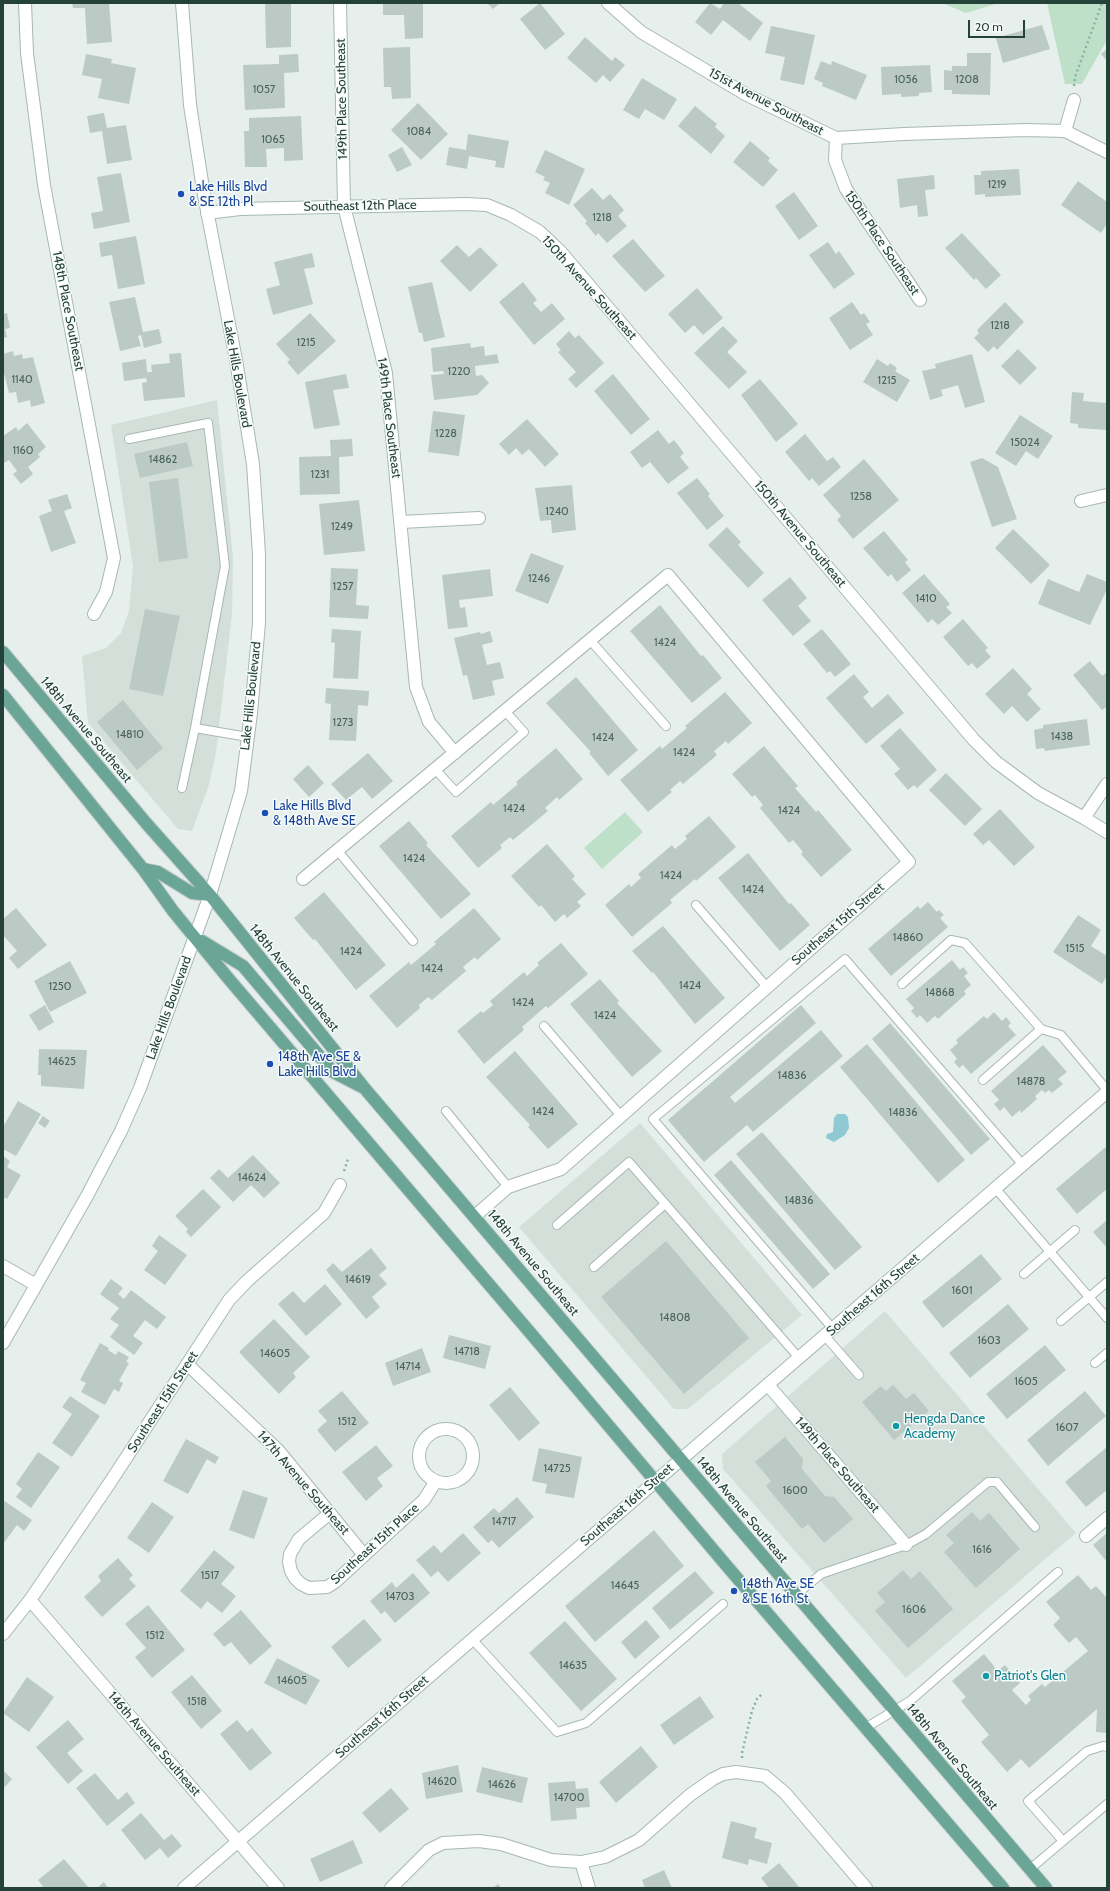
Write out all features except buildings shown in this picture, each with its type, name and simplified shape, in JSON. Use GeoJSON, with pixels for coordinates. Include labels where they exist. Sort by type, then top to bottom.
{"type":"FeatureCollection","features":[{"type":"Feature","properties":{"kind":"main road","name":"148th Avenue Southeast"},"geometry":{"type":"LineString","coordinates":[[3,652],[146,823],[210,895],[366,1090],[475,1216],[1046,1888]]}},
{"type":"Feature","properties":{"kind":"main road"},"geometry":{"type":"LineString","coordinates":[[3,695],[143,869],[194,937],[655,1481],[867,1727],[1003,1888]]}},
{"type":"Feature","properties":{"kind":"main road"},"geometry":{"type":"LineString","coordinates":[[143,869],[158,872],[192,893],[210,895]]}},
{"type":"Feature","properties":{"kind":"main road"},"geometry":{"type":"LineString","coordinates":[[194,937],[244,966],[333,1072],[366,1090]]}},
{"type":"Feature","properties":{"kind":"street","name":"148th Place Southeast"},"geometry":{"type":"LineString","coordinates":[[24,3],[27,52],[44,185],[114,558],[106,592],[94,614]]}},
{"type":"Feature","properties":{"kind":"street","name":"Lake Hills Boulevard"},"geometry":{"type":"LineString","coordinates":[[3,1343],[87,1196],[140,1088],[210,895],[241,791],[248,737],[258,623],[259,554],[253,464],[236,360],[207,213],[190,105],[182,3]]}},
{"type":"Feature","properties":{"kind":"street","name":"149th Place Southeast"},"geometry":{"type":"LineString","coordinates":[[340,3],[344,206],[386,373],[416,687],[429,722],[455,753]]}},
{"type":"Feature","properties":{"kind":"street","name":"151st Avenue Southeast"},"geometry":{"type":"LineString","coordinates":[[608,3],[641,32],[747,95],[836,138],[1026,130],[1065,131],[1107,152]]}},
{"type":"Feature","properties":{"kind":"street"},"geometry":{"type":"LineString","coordinates":[[1065,131],[1074,100]]}},
{"type":"Feature","properties":{"kind":"street","name":"150th Place Southeast"},"geometry":{"type":"LineString","coordinates":[[836,138],[835,160],[846,189],[920,300]]}},
{"type":"Feature","properties":{"kind":"street","name":"Southeast 12th Place"},"geometry":{"type":"LineString","coordinates":[[207,213],[240,208],[466,204],[487,205],[512,215]]}},
{"type":"Feature","properties":{"kind":"street","name":"150th Avenue Southeast"},"geometry":{"type":"LineString","coordinates":[[512,215],[540,232],[560,251],[974,740],[996,762],[1038,793],[1107,832]]}},
{"type":"Feature","properties":{"kind":"street"},"geometry":{"type":"LineString","coordinates":[[1081,501],[1107,495]]}},
{"type":"Feature","properties":{"kind":"street"},"geometry":{"type":"LineString","coordinates":[[401,522],[479,518]]}},
{"type":"Feature","properties":{"kind":"street","name":"Southeast 15th Street"},"geometry":{"type":"LineString","coordinates":[[475,1216],[508,1187],[561,1169],[908,862],[668,575],[590,640]]}},
{"type":"Feature","properties":{"kind":"street"},"geometry":{"type":"LineString","coordinates":[[303,879],[590,640]]}},
{"type":"Feature","properties":{"kind":"street"},"geometry":{"type":"LineString","coordinates":[[1084,818],[1107,784]]}},
{"type":"Feature","properties":{"kind":"street","name":"Southeast 16th Street"},"geometry":{"type":"LineString","coordinates":[[184,1888],[680,1459],[996,1189],[1107,1091]]}},
{"type":"Feature","properties":{"kind":"street","name":"Southeast 15th Street"},"geometry":{"type":"LineString","coordinates":[[3,1634],[30,1600],[188,1364],[229,1300],[247,1281],[324,1213],[340,1185]]}},
{"type":"Feature","properties":{"kind":"street"},"geometry":{"type":"LineString","coordinates":[[3,1266],[36,1285]]}},
{"type":"Feature","properties":{"kind":"street","name":"147th Avenue Southeast"},"geometry":{"type":"LineString","coordinates":[[188,1364],[278,1450],[364,1555]]}},
{"type":"Feature","properties":{"kind":"street","name":"149th Place Southeast"},"geometry":{"type":"LineString","coordinates":[[768,1385],[906,1545]]}},
{"type":"Feature","properties":{"kind":"street"},"geometry":{"type":"LineString","coordinates":[[437,1430],[454,1430],[462,1433],[472,1446],[474,1454],[469,1471],[463,1477],[454,1482],[445,1483],[436,1480],[428,1476],[422,1468],[420,1450],[423,1441],[437,1430]]}},
{"type":"Feature","properties":{"kind":"street","name":"Southeast 15th Place"},"geometry":{"type":"LineString","coordinates":[[330,1513],[293,1546],[289,1562],[291,1571],[295,1578],[310,1588],[327,1587],[335,1582],[424,1500],[436,1480]]}},
{"type":"Feature","properties":{"kind":"street"},"geometry":{"type":"LineString","coordinates":[[1086,1536],[1107,1518]]}},
{"type":"Feature","properties":{"kind":"street","name":"146th Avenue Southeast"},"geometry":{"type":"LineString","coordinates":[[30,1600],[278,1888]]}},
{"type":"Feature","properties":{"kind":"street"},"geometry":{"type":"LineString","coordinates":[[391,1888],[429,1850],[443,1843],[449,1842],[479,1841],[501,1844],[551,1860],[581,1862],[605,1856],[639,1840],[690,1795],[713,1779],[723,1774],[736,1772],[765,1776],[785,1793],[866,1888]]}},
{"type":"Feature","properties":{"kind":"street"},"geometry":{"type":"LineString","coordinates":[[581,1862],[589,1888]]}},
{"type":"Feature","properties":{"kind":"lane"},"geometry":{"type":"LineString","coordinates":[[129,439],[208,422],[225,566],[195,728],[182,788]]}},
{"type":"Feature","properties":{"kind":"lane"},"geometry":{"type":"LineString","coordinates":[[590,640],[666,726]]}},
{"type":"Feature","properties":{"kind":"lane"},"geometry":{"type":"LineString","coordinates":[[435,769],[456,792],[524,732],[505,711]]}},
{"type":"Feature","properties":{"kind":"lane"},"geometry":{"type":"LineString","coordinates":[[195,728],[248,737]]}},
{"type":"Feature","properties":{"kind":"lane"},"geometry":{"type":"LineString","coordinates":[[337,850],[413,941]]}},
{"type":"Feature","properties":{"kind":"lane"},"geometry":{"type":"LineString","coordinates":[[696,905],[767,987]]}},
{"type":"Feature","properties":{"kind":"lane"},"geometry":{"type":"LineString","coordinates":[[902,984],[951,940],[965,943],[1041,1029],[1061,1036],[1107,1091]]}},
{"type":"Feature","properties":{"kind":"lane"},"geometry":{"type":"LineString","coordinates":[[859,1375],[829,1333],[653,1119],[845,959],[1023,1165]]}},
{"type":"Feature","properties":{"kind":"lane"},"geometry":{"type":"LineString","coordinates":[[544,1026],[621,1116]]}},
{"type":"Feature","properties":{"kind":"lane"},"geometry":{"type":"LineString","coordinates":[[983,1080],[1041,1029]]}},
{"type":"Feature","properties":{"kind":"lane"},"geometry":{"type":"LineString","coordinates":[[446,1111],[508,1187]]}},
{"type":"Feature","properties":{"kind":"lane"},"geometry":{"type":"LineString","coordinates":[[557,1225],[629,1162],[799,1358]]}},
{"type":"Feature","properties":{"kind":"lane"},"geometry":{"type":"LineString","coordinates":[[996,1189],[1107,1318]]}},
{"type":"Feature","properties":{"kind":"lane"},"geometry":{"type":"LineString","coordinates":[[594,1267],[665,1204]]}},
{"type":"Feature","properties":{"kind":"lane"},"geometry":{"type":"LineString","coordinates":[[1024,1274],[1075,1230]]}},
{"type":"Feature","properties":{"kind":"lane"},"geometry":{"type":"LineString","coordinates":[[1061,1321],[1107,1282]]}},
{"type":"Feature","properties":{"kind":"lane"},"geometry":{"type":"LineString","coordinates":[[1095,1363],[1107,1353]]}},
{"type":"Feature","properties":{"kind":"lane"},"geometry":{"type":"LineString","coordinates":[[796,1595],[821,1574],[906,1545],[926,1534],[988,1482],[997,1482],[1036,1527]]}},
{"type":"Feature","properties":{"kind":"lane"},"geometry":{"type":"LineString","coordinates":[[867,1727],[910,1701],[1058,1572]]}},
{"type":"Feature","properties":{"kind":"lane"},"geometry":{"type":"LineString","coordinates":[[472,1639],[557,1732],[586,1723],[723,1604]]}},
{"type":"Feature","properties":{"kind":"lane"},"geometry":{"type":"LineString","coordinates":[[1063,1841],[1028,1801],[1087,1751],[1103,1746],[1107,1748]]}},
{"type":"Feature","properties":{"kind":"lane"},"geometry":{"type":"LineString","coordinates":[[1030,1869],[1107,1804]]}},
{"type":"Feature","properties":{"kind":"path"},"geometry":{"type":"LineString","coordinates":[[1074,100],[1075,77],[1102,3]]}},
{"type":"Feature","properties":{"kind":"path"},"geometry":{"type":"LineString","coordinates":[[747,1773],[742,1753],[752,1711],[757,1699],[763,1693]]}},
{"type":"Feature","properties":{"kind":"shaded area"},"geometry":{"type":"Polygon","coordinates":[[[217,400],[233,557],[232,614],[216,752],[209,785],[192,831],[178,829],[88,723],[82,656],[106,648],[121,633],[129,611],[133,566],[111,425],[217,400]]]}},
{"type":"Feature","properties":{"kind":"shaded area"},"geometry":{"type":"Polygon","coordinates":[[[640,1123],[802,1315],[688,1409],[674,1409],[519,1227],[640,1123]]]}},
{"type":"Feature","properties":{"kind":"shaded area"},"geometry":{"type":"Polygon","coordinates":[[[885,1311],[1076,1533],[906,1678],[723,1469],[722,1454],[885,1311]]]}},
{"type":"Feature","properties":{"kind":"green space"},"geometry":{"type":"Polygon","coordinates":[[[942,3],[999,3],[966,13],[942,3]]]}},
{"type":"Feature","properties":{"kind":"green space"},"geometry":{"type":"Polygon","coordinates":[[[1047,3],[1107,3],[1107,40],[1082,84],[1065,84],[1047,3]]]}},
{"type":"Feature","properties":{"kind":"green space"},"geometry":{"type":"Polygon","coordinates":[[[625,812],[643,832],[602,869],[584,848],[625,812]]]}},
{"type":"Feature","properties":{"kind":"water"},"geometry":{"type":"Polygon","coordinates":[[[837,1114],[845,1114],[848,1117],[849,1128],[845,1135],[834,1142],[826,1138],[827,1134],[833,1132],[834,1118],[837,1114]]]}},
{"type":"Feature","properties":{"kind":"place","name":"Lake Hills Blvd & SE 12th Pl"},"geometry":{"type":"Point","coordinates":[181,194]}},
{"type":"Feature","properties":{"kind":"place","name":"Lake Hills Blvd & 148th Ave SE"},"geometry":{"type":"Point","coordinates":[265,813]}},
{"type":"Feature","properties":{"kind":"place","name":"148th Ave SE & Lake Hills Blvd"},"geometry":{"type":"Point","coordinates":[270,1064]}},
{"type":"Feature","properties":{"kind":"place","name":"Hengda Dance Academy"},"geometry":{"type":"Point","coordinates":[896,1426]}},
{"type":"Feature","properties":{"kind":"place","name":"148th Ave SE & SE 16th St"},"geometry":{"type":"Point","coordinates":[734,1591]}},
{"type":"Feature","properties":{"kind":"place","name":"Patriot's Glen"},"geometry":{"type":"Point","coordinates":[986,1676]}}]}
